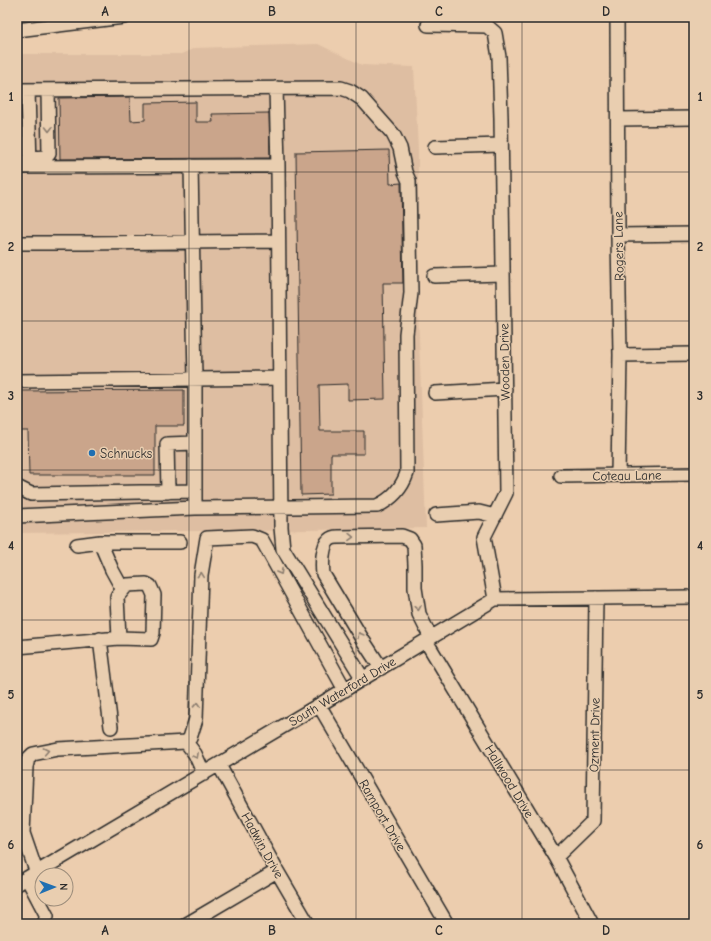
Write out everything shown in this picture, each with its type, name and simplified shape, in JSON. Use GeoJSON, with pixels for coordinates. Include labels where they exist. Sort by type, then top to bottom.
{"type":"FeatureCollection","features":[{"type":"Feature","properties":{"kind":"street"},"geometry":{"type":"LineString","coordinates":[[17,30],[124,17]]}},
{"type":"Feature","properties":{"kind":"street","name":"Rogers Lane"},"geometry":{"type":"LineString","coordinates":[[617,17],[620,355],[618,475]]}},
{"type":"Feature","properties":{"kind":"street","name":"Wooden Drive"},"geometry":{"type":"LineString","coordinates":[[428,25],[487,26],[495,34],[499,57],[506,493],[484,537],[494,599]]}},
{"type":"Feature","properties":{"kind":"street"},"geometry":{"type":"LineString","coordinates":[[276,88],[278,166],[280,527],[283,548],[363,679]]}},
{"type":"Feature","properties":{"kind":"street"},"geometry":{"type":"LineString","coordinates":[[17,516],[195,508],[377,506],[386,502],[394,495],[401,486],[407,473],[406,334],[411,293],[409,181],[405,172],[400,148],[393,134],[362,99],[350,91],[341,88],[22,90],[25,164]]}},
{"type":"Feature","properties":{"kind":"street"},"geometry":{"type":"LineString","coordinates":[[25,164],[46,157],[49,154],[48,90]]}},
{"type":"Feature","properties":{"kind":"street"},"geometry":{"type":"LineString","coordinates":[[618,119],[694,118]]}},
{"type":"Feature","properties":{"kind":"street"},"geometry":{"type":"LineString","coordinates":[[435,147],[501,145]]}},
{"type":"Feature","properties":{"kind":"street"},"geometry":{"type":"LineString","coordinates":[[25,164],[278,166]]}},
{"type":"Feature","properties":{"kind":"street"},"geometry":{"type":"LineString","coordinates":[[191,166],[195,379],[195,508]]}},
{"type":"Feature","properties":{"kind":"street"},"geometry":{"type":"LineString","coordinates":[[618,235],[694,234]]}},
{"type":"Feature","properties":{"kind":"street"},"geometry":{"type":"LineString","coordinates":[[17,243],[192,243],[278,241]]}},
{"type":"Feature","properties":{"kind":"street"},"geometry":{"type":"LineString","coordinates":[[434,276],[503,274]]}},
{"type":"Feature","properties":{"kind":"street"},"geometry":{"type":"LineString","coordinates":[[620,355],[694,354]]}},
{"type":"Feature","properties":{"kind":"street"},"geometry":{"type":"LineString","coordinates":[[17,381],[279,378]]}},
{"type":"Feature","properties":{"kind":"street"},"geometry":{"type":"LineString","coordinates":[[435,393],[505,389]]}},
{"type":"Feature","properties":{"kind":"street"},"geometry":{"type":"LineString","coordinates":[[168,492],[167,444],[195,443]]}},
{"type":"Feature","properties":{"kind":"street","name":"Coteau Lane"},"geometry":{"type":"LineString","coordinates":[[561,476],[694,474]]}},
{"type":"Feature","properties":{"kind":"street"},"geometry":{"type":"LineString","coordinates":[[17,487],[31,494],[195,491]]}},
{"type":"Feature","properties":{"kind":"street"},"geometry":{"type":"LineString","coordinates":[[436,515],[479,512],[495,516]]}},
{"type":"Feature","properties":{"kind":"street"},"geometry":{"type":"LineString","coordinates":[[44,924],[47,916],[27,878],[35,868],[23,833],[26,767],[28,759],[34,754],[58,749],[186,742],[190,738],[196,718],[201,575],[207,538],[252,536],[262,540],[345,690]]}},
{"type":"Feature","properties":{"kind":"street","name":"Hallwood Drive"},"geometry":{"type":"LineString","coordinates":[[381,668],[323,574],[322,562],[326,544],[330,538],[402,536],[410,539],[414,545],[415,588],[419,614],[428,639],[556,857],[592,924]]}},
{"type":"Feature","properties":{"kind":"street"},"geometry":{"type":"LineString","coordinates":[[77,545],[100,542],[180,542]]}},
{"type":"Feature","properties":{"kind":"street"},"geometry":{"type":"LineString","coordinates":[[100,542],[112,570],[123,590]]}},
{"type":"Feature","properties":{"kind":"street"},"geometry":{"type":"LineString","coordinates":[[17,647],[100,639],[151,639],[153,633],[154,595],[150,586],[146,584],[128,585],[117,597],[119,638]]}},
{"type":"Feature","properties":{"kind":"street"},"geometry":{"type":"LineString","coordinates":[[494,599],[694,597]]}},
{"type":"Feature","properties":{"kind":"street","name":"Ozment Drive"},"geometry":{"type":"LineString","coordinates":[[556,857],[593,821],[596,598]]}},
{"type":"Feature","properties":{"kind":"street","name":"South Waterford Drive"},"geometry":{"type":"LineString","coordinates":[[27,878],[345,690],[494,599]]}},
{"type":"Feature","properties":{"kind":"street"},"geometry":{"type":"LineString","coordinates":[[100,639],[111,727]]}},
{"type":"Feature","properties":{"kind":"street","name":"Ramport Drive"},"geometry":{"type":"LineString","coordinates":[[319,705],[447,924]]}},
{"type":"Feature","properties":{"kind":"street"},"geometry":{"type":"LineString","coordinates":[[186,742],[195,754],[204,774]]}},
{"type":"Feature","properties":{"kind":"street","name":"Hadwin Drive"},"geometry":{"type":"LineString","coordinates":[[219,765],[308,924]]}},
{"type":"Feature","properties":{"kind":"street"},"geometry":{"type":"LineString","coordinates":[[187,924],[277,871]]}},
{"type":"Feature","properties":{"kind":"shaded area"},"geometry":{"type":"Polygon","coordinates":[[[318,44],[362,65],[414,67],[418,150],[418,310],[426,528],[17,533],[17,54],[181,54],[195,48],[318,44]]]}},
{"type":"Feature","properties":{"kind":"building"},"geometry":{"type":"Polygon","coordinates":[[[130,97],[131,121],[145,120],[145,103],[196,102],[196,122],[213,122],[212,114],[269,113],[270,158],[60,159],[59,98],[130,97]]]}},
{"type":"Feature","properties":{"kind":"building"},"geometry":{"type":"Polygon","coordinates":[[[389,150],[390,184],[401,183],[403,283],[383,283],[385,399],[348,400],[348,384],[319,385],[320,431],[364,431],[364,454],[331,454],[331,494],[301,495],[296,152],[389,150]]]}},
{"type":"Feature","properties":{"kind":"building","name":"Schnucks"},"geometry":{"type":"Polygon","coordinates":[[[184,390],[184,426],[155,426],[155,475],[29,475],[28,431],[17,431],[17,391],[184,390]]]}},
{"type":"Feature","properties":{"kind":"place","name":"Schnucks"},"geometry":{"type":"Point","coordinates":[92,453]}}]}
